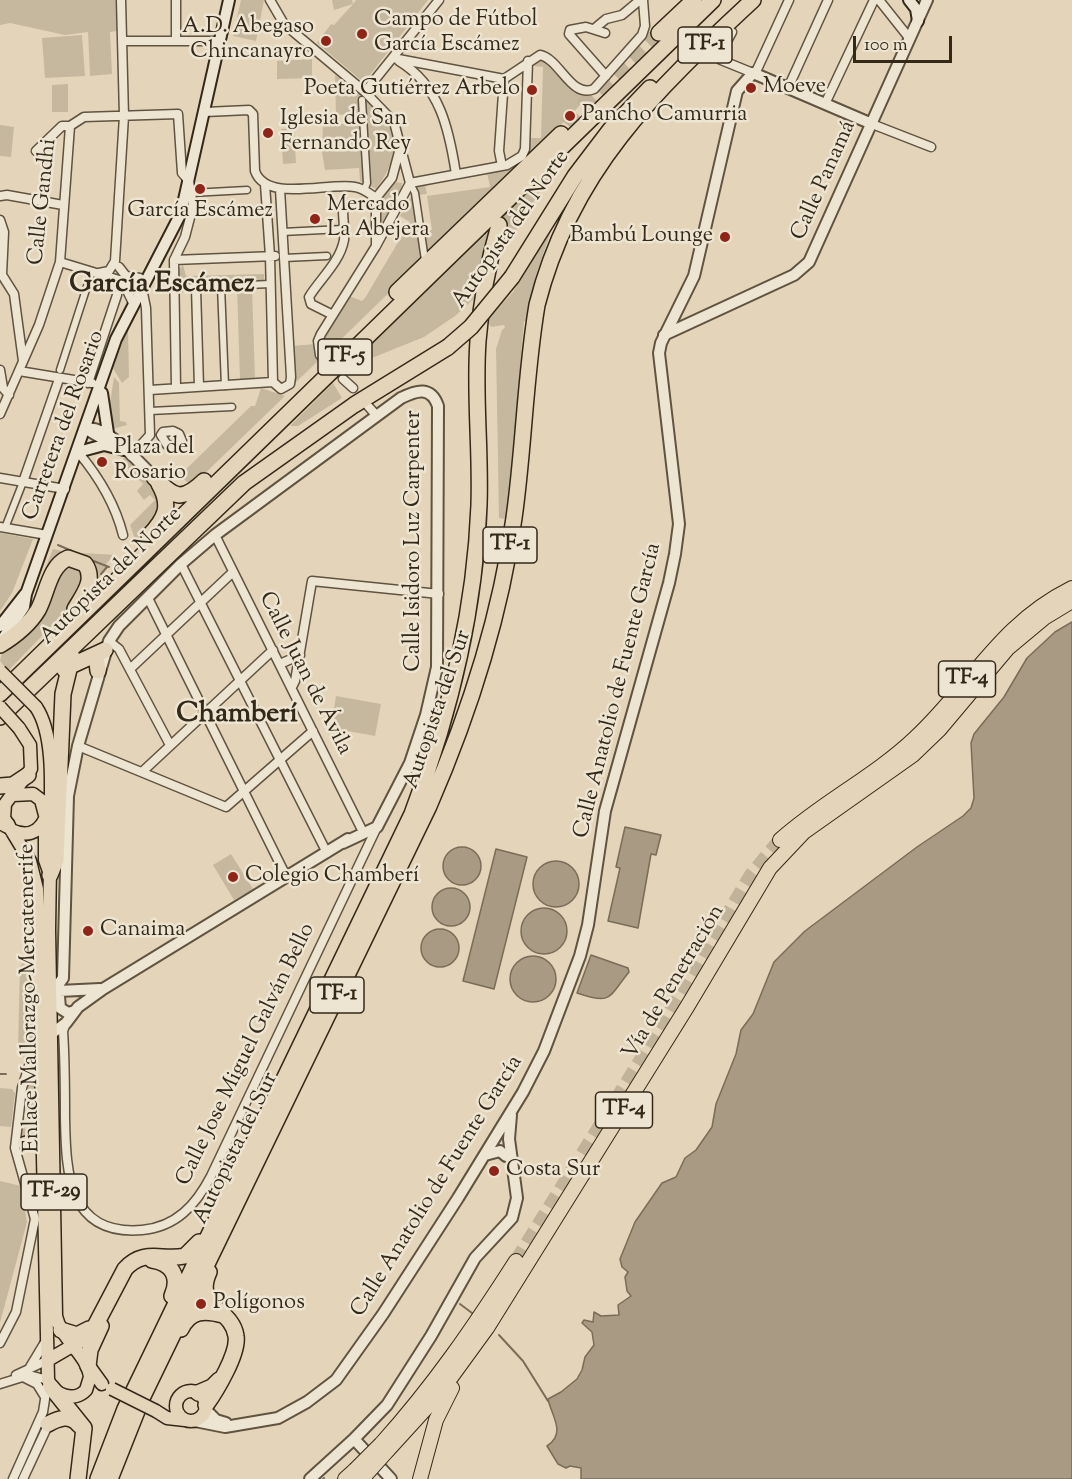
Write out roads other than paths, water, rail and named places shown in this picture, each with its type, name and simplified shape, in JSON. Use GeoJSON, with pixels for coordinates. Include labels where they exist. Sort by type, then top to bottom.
{"type":"FeatureCollection","features":[{"type":"Feature","properties":{"kind":"highway","name":"TF-1"},"geometry":{"type":"LineString","coordinates":[[659,33],[694,0]]}},
{"type":"Feature","properties":{"kind":"highway","name":"Autopista del Norte"},"geometry":{"type":"LineString","coordinates":[[2,692],[713,0]]}},
{"type":"Feature","properties":{"kind":"highway","name":"Autopista del Norte"},"geometry":{"type":"LineString","coordinates":[[0,717],[244,483],[354,405],[448,347],[471,327],[512,277],[575,176],[629,109],[740,0]]}},
{"type":"Feature","properties":{"kind":"highway","name":"Autopista del Sur"},"geometry":{"type":"LineString","coordinates":[[98,1479],[125,1409],[170,1315],[215,1234],[429,806],[454,748],[473,692],[505,572],[520,466],[532,336],[544,275],[564,225],[579,195],[616,141],[658,91],[753,0]]}},
{"type":"Feature","properties":{"kind":"highway"},"geometry":{"type":"LineString","coordinates":[[154,477],[172,493],[191,494],[521,171],[601,97],[642,70]]}},
{"type":"Feature","properties":{"kind":"highway"},"geometry":{"type":"LineString","coordinates":[[601,144],[658,91]]}},
{"type":"Feature","properties":{"kind":"highway","name":"Autopista del Sur"},"geometry":{"type":"LineString","coordinates":[[110,1479],[125,1437],[215,1234],[412,814],[455,683],[468,619],[477,542],[478,343],[485,284],[500,225]]}},
{"type":"Feature","properties":{"kind":"highway"},"geometry":{"type":"LineString","coordinates":[[2,692],[39,644],[160,524],[166,511],[165,497],[154,477]]}},
{"type":"Feature","properties":{"kind":"highway"},"geometry":{"type":"LineString","coordinates":[[114,583],[137,548]]}},
{"type":"Feature","properties":{"kind":"highway"},"geometry":{"type":"LineString","coordinates":[[0,644],[13,638],[30,620],[58,565],[68,558],[85,564],[90,574],[87,588],[75,609]]}},
{"type":"Feature","properties":{"kind":"highway","name":"Vía de Penetración"},"geometry":{"type":"LineString","coordinates":[[354,1476],[439,1394],[477,1342],[687,1007],[760,882],[804,832],[869,780],[915,738],[1011,630],[1040,606],[1072,588]]}},
{"type":"Feature","properties":{"kind":"highway","name":"Vía de Penetración"},"geometry":{"type":"LineString","coordinates":[[780,840],[814,811],[913,755],[939,730],[1014,642],[1044,618],[1072,601]]}},
{"type":"Feature","properties":{"kind":"highway"},"geometry":{"type":"LineString","coordinates":[[0,727],[65,666],[98,631],[101,618]]}},
{"type":"Feature","properties":{"kind":"highway"},"geometry":{"type":"LineString","coordinates":[[65,666],[101,655]]}},
{"type":"Feature","properties":{"kind":"highway"},"geometry":{"type":"LineString","coordinates":[[50,875],[56,860],[65,666]]}},
{"type":"Feature","properties":{"kind":"highway"},"geometry":{"type":"LineString","coordinates":[[6,791],[28,775]]}},
{"type":"Feature","properties":{"kind":"highway"},"geometry":{"type":"LineString","coordinates":[[82,1360],[94,1325],[106,1309],[125,1269],[132,1261],[152,1254],[185,1257],[197,1246],[204,1232],[215,1234],[220,1249],[204,1286],[208,1299],[234,1328],[237,1338],[235,1349],[222,1376],[203,1402]]}},
{"type":"Feature","properties":{"kind":"highway"},"geometry":{"type":"LineString","coordinates":[[144,1257],[165,1263],[175,1274],[176,1285],[168,1307],[170,1315]]}},
{"type":"Feature","properties":{"kind":"highway","name":"Vía de Penetración"},"geometry":{"type":"LineString","coordinates":[[385,1447],[455,1356],[516,1261]]}},
{"type":"Feature","properties":{"kind":"highway"},"geometry":{"type":"LineString","coordinates":[[82,1360],[90,1350],[106,1309]]}},
{"type":"Feature","properties":{"kind":"highway"},"geometry":{"type":"LineString","coordinates":[[163,1355],[171,1350],[190,1316],[205,1311],[223,1315]]}},
{"type":"Feature","properties":{"kind":"highway"},"geometry":{"type":"LineString","coordinates":[[54,1333],[77,1335],[94,1325]]}},
{"type":"Feature","properties":{"kind":"highway"},"geometry":{"type":"LineString","coordinates":[[420,1479],[442,1407],[477,1342]]}},
{"type":"Feature","properties":{"kind":"highway"},"geometry":{"type":"LineString","coordinates":[[48,1388],[84,1428],[78,1479]]}},
{"type":"Feature","properties":{"kind":"highway"},"geometry":{"type":"LineString","coordinates":[[48,1424],[60,1418],[75,1421],[81,1431],[81,1452]]}},
{"type":"Feature","properties":{"kind":"main road","name":"Enlace Mallorazgo-Mercatenerife"},"geometry":{"type":"LineString","coordinates":[[0,670],[44,718],[49,741],[50,875],[43,1145],[54,1333],[107,1387]]}},
{"type":"Feature","properties":{"kind":"main road"},"geometry":{"type":"LineString","coordinates":[[0,707],[19,728],[32,753],[28,775]]}},
{"type":"Feature","properties":{"kind":"main road"},"geometry":{"type":"LineString","coordinates":[[44,812],[33,794],[6,791],[3,811],[6,825],[19,833],[31,833],[40,827],[44,812],[49,788]]}},
{"type":"Feature","properties":{"kind":"main road","name":"TF-29"},"geometry":{"type":"LineString","coordinates":[[44,812],[45,860],[50,875]]}},
{"type":"Feature","properties":{"kind":"main road","name":"Enlace Mallorazgo-Mercatenerife"},"geometry":{"type":"LineString","coordinates":[[6,825],[30,861],[38,889],[56,1316],[48,1360]]}},
{"type":"Feature","properties":{"kind":"main road"},"geometry":{"type":"LineString","coordinates":[[49,930],[54,944],[54,973],[63,978]]}},
{"type":"Feature","properties":{"kind":"main road"},"geometry":{"type":"LineString","coordinates":[[20,1140],[43,1145]]}},
{"type":"Feature","properties":{"kind":"main road","name":"TF-29"},"geometry":{"type":"LineString","coordinates":[[48,1360],[48,1388]]}},
{"type":"Feature","properties":{"kind":"main road"},"geometry":{"type":"LineString","coordinates":[[48,1360],[82,1360],[90,1383],[82,1395]]}},
{"type":"Feature","properties":{"kind":"main road"},"geometry":{"type":"LineString","coordinates":[[48,1388],[67,1396],[82,1395],[107,1387],[167,1418],[190,1421]]}},
{"type":"Feature","properties":{"kind":"main road"},"geometry":{"type":"LineString","coordinates":[[156,1411],[169,1409],[184,1392],[203,1402],[190,1421]]}},
{"type":"Feature","properties":{"kind":"main road"},"geometry":{"type":"LineString","coordinates":[[175,1404],[177,1413],[190,1421]]}},
{"type":"Feature","properties":{"kind":"street"},"geometry":{"type":"LineString","coordinates":[[121,0],[124,116],[117,264],[126,276],[140,278],[146,308],[150,390],[150,435],[128,453]]}},
{"type":"Feature","properties":{"kind":"street"},"geometry":{"type":"LineString","coordinates":[[176,0],[176,41]]}},
{"type":"Feature","properties":{"kind":"street","name":"Carretera del Rosario"},"geometry":{"type":"LineString","coordinates":[[0,644],[24,607],[26,594],[116,339],[181,213],[230,0]]}},
{"type":"Feature","properties":{"kind":"street"},"geometry":{"type":"LineString","coordinates":[[270,0],[284,24],[394,122],[410,183],[415,193],[425,260]]}},
{"type":"Feature","properties":{"kind":"street"},"geometry":{"type":"LineString","coordinates":[[364,191],[367,183],[364,96],[439,0]]}},
{"type":"Feature","properties":{"kind":"street"},"geometry":{"type":"LineString","coordinates":[[393,58],[504,79],[540,55],[548,58],[583,91],[594,89],[642,35],[643,0]]}},
{"type":"Feature","properties":{"kind":"street"},"geometry":{"type":"LineString","coordinates":[[594,29],[606,19],[622,15],[643,0]]}},
{"type":"Feature","properties":{"kind":"street"},"geometry":{"type":"LineString","coordinates":[[664,335],[694,276],[734,103],[740,86],[754,74],[789,0]]}},
{"type":"Feature","properties":{"kind":"street"},"geometry":{"type":"LineString","coordinates":[[788,88],[828,0]]}},
{"type":"Feature","properties":{"kind":"street"},"geometry":{"type":"LineString","coordinates":[[825,104],[874,0]]}},
{"type":"Feature","properties":{"kind":"street"},"geometry":{"type":"LineString","coordinates":[[879,0],[910,39]]}},
{"type":"Feature","properties":{"kind":"street"},"geometry":{"type":"LineString","coordinates":[[911,0],[926,2]]}},
{"type":"Feature","properties":{"kind":"street"},"geometry":{"type":"LineString","coordinates":[[911,0],[916,9],[918,21]]}},
{"type":"Feature","properties":{"kind":"street","name":"Calle Panamá"},"geometry":{"type":"LineString","coordinates":[[664,335],[695,318],[794,275],[809,262],[926,2]]}},
{"type":"Feature","properties":{"kind":"street"},"geometry":{"type":"LineString","coordinates":[[605,33],[576,27],[570,30],[569,34],[606,76]]}},
{"type":"Feature","properties":{"kind":"street"},"geometry":{"type":"LineString","coordinates":[[732,32],[720,54],[721,60],[931,147]]}},
{"type":"Feature","properties":{"kind":"street"},"geometry":{"type":"LineString","coordinates":[[122,41],[220,41]]}},
{"type":"Feature","properties":{"kind":"street"},"geometry":{"type":"LineString","coordinates":[[393,58],[422,80],[442,112],[450,133],[456,174]]}},
{"type":"Feature","properties":{"kind":"street"},"geometry":{"type":"LineString","coordinates":[[392,178],[410,183],[514,162],[525,149],[528,61]]}},
{"type":"Feature","properties":{"kind":"street"},"geometry":{"type":"LineString","coordinates":[[422,80],[428,65]]}},
{"type":"Feature","properties":{"kind":"street"},"geometry":{"type":"LineString","coordinates":[[502,166],[499,151],[504,79]]}},
{"type":"Feature","properties":{"kind":"street"},"geometry":{"type":"LineString","coordinates":[[205,112],[249,110],[253,114],[255,171],[258,179],[265,184],[280,189],[355,187],[376,198]]}},
{"type":"Feature","properties":{"kind":"street"},"geometry":{"type":"LineString","coordinates":[[36,151],[62,126],[70,126],[84,117],[178,114],[182,172],[189,181],[193,214],[174,260],[176,388]]}},
{"type":"Feature","properties":{"kind":"street","name":"Calle Gandhi"},"geometry":{"type":"LineString","coordinates":[[0,414],[39,325],[60,262],[70,126]]}},
{"type":"Feature","properties":{"kind":"street"},"geometry":{"type":"LineString","coordinates":[[376,246],[376,198],[392,178],[401,142]]}},
{"type":"Feature","properties":{"kind":"street"},"geometry":{"type":"LineString","coordinates":[[181,153],[194,157]]}},
{"type":"Feature","properties":{"kind":"street"},"geometry":{"type":"LineString","coordinates":[[320,355],[318,341],[376,246],[410,183]]}},
{"type":"Feature","properties":{"kind":"street"},"geometry":{"type":"LineString","coordinates":[[265,184],[274,379],[281,389],[286,388],[291,377],[280,189]]}},
{"type":"Feature","properties":{"kind":"street"},"geometry":{"type":"LineString","coordinates":[[191,193],[247,190]]}},
{"type":"Feature","properties":{"kind":"street"},"geometry":{"type":"LineString","coordinates":[[0,196],[7,195],[63,205]]}},
{"type":"Feature","properties":{"kind":"street"},"geometry":{"type":"LineString","coordinates":[[333,315],[311,304],[309,297],[321,277],[332,268],[344,241],[343,210]]}},
{"type":"Feature","properties":{"kind":"street"},"geometry":{"type":"LineString","coordinates":[[0,220],[4,232],[2,275],[12,288],[23,361]]}},
{"type":"Feature","properties":{"kind":"street"},"geometry":{"type":"LineString","coordinates":[[376,222],[387,226]]}},
{"type":"Feature","properties":{"kind":"street"},"geometry":{"type":"LineString","coordinates":[[282,232],[343,229]]}},
{"type":"Feature","properties":{"kind":"street"},"geometry":{"type":"LineString","coordinates":[[174,260],[327,256]]}},
{"type":"Feature","properties":{"kind":"street"},"geometry":{"type":"LineString","coordinates":[[60,262],[142,287]]}},
{"type":"Feature","properties":{"kind":"street"},"geometry":{"type":"LineString","coordinates":[[117,264],[131,273],[153,268]]}},
{"type":"Feature","properties":{"kind":"street"},"geometry":{"type":"LineString","coordinates":[[96,272],[109,271],[117,264]]}},
{"type":"Feature","properties":{"kind":"street"},"geometry":{"type":"LineString","coordinates":[[47,535],[3,527],[23,482],[96,272]]}},
{"type":"Feature","properties":{"kind":"street"},"geometry":{"type":"LineString","coordinates":[[122,280],[133,303]]}},
{"type":"Feature","properties":{"kind":"street"},"geometry":{"type":"LineString","coordinates":[[173,288],[271,284]]}},
{"type":"Feature","properties":{"kind":"street"},"geometry":{"type":"LineString","coordinates":[[221,286],[225,386]]}},
{"type":"Feature","properties":{"kind":"street"},"geometry":{"type":"LineString","coordinates":[[196,288],[200,387]]}},
{"type":"Feature","properties":{"kind":"street"},"geometry":{"type":"LineString","coordinates":[[88,382],[117,295]]}},
{"type":"Feature","properties":{"kind":"street"},"geometry":{"type":"LineString","coordinates":[[680,305],[695,318]]}},
{"type":"Feature","properties":{"kind":"street","name":"Calle Anatolio de Fuente García"},"geometry":{"type":"LineString","coordinates":[[190,1421],[225,1427],[255,1424],[288,1414],[323,1392],[336,1380],[383,1314],[485,1155],[541,1059],[580,956],[588,925],[605,811],[669,584],[680,524],[659,353],[664,335]]}},
{"type":"Feature","properties":{"kind":"street"},"geometry":{"type":"LineString","coordinates":[[0,370],[3,388],[9,395]]}},
{"type":"Feature","properties":{"kind":"street"},"geometry":{"type":"LineString","coordinates":[[19,371],[60,374],[102,384],[102,408],[108,434]]}},
{"type":"Feature","properties":{"kind":"street"},"geometry":{"type":"LineString","coordinates":[[150,390],[225,386],[274,379],[283,372],[291,377]]}},
{"type":"Feature","properties":{"kind":"street"},"geometry":{"type":"LineString","coordinates":[[343,379],[353,388]]}},
{"type":"Feature","properties":{"kind":"street","name":"Calle Isidoro Luz Carpenter"},"geometry":{"type":"LineString","coordinates":[[377,416],[414,392],[427,391],[434,396],[438,406],[437,667],[426,715],[410,763],[379,823]]}},
{"type":"Feature","properties":{"kind":"street"},"geometry":{"type":"LineString","coordinates":[[368,406],[377,416],[215,536],[181,564],[119,626],[101,655],[68,796],[63,978],[59,982],[60,1008],[68,1013],[76,1009],[103,989],[359,832],[379,823]]}},
{"type":"Feature","properties":{"kind":"street"},"geometry":{"type":"LineString","coordinates":[[150,411],[232,407]]}},
{"type":"Feature","properties":{"kind":"street"},"geometry":{"type":"LineString","coordinates":[[86,429],[96,428],[108,434],[154,477]]}},
{"type":"Feature","properties":{"kind":"street"},"geometry":{"type":"LineString","coordinates":[[86,429],[128,453]]}},
{"type":"Feature","properties":{"kind":"street"},"geometry":{"type":"LineString","coordinates":[[123,535],[119,519],[100,481],[78,452],[104,445],[128,453]]}},
{"type":"Feature","properties":{"kind":"street"},"geometry":{"type":"LineString","coordinates":[[0,478],[64,489]]}},
{"type":"Feature","properties":{"kind":"street","name":"Calle Juan de Ávila"},"geometry":{"type":"LineString","coordinates":[[215,536],[292,687],[359,832]]}},
{"type":"Feature","properties":{"kind":"street"},"geometry":{"type":"LineString","coordinates":[[181,564],[327,853]]}},
{"type":"Feature","properties":{"kind":"street"},"geometry":{"type":"LineString","coordinates":[[130,669],[233,572]]}},
{"type":"Feature","properties":{"kind":"street"},"geometry":{"type":"LineString","coordinates":[[292,687],[300,655],[312,581],[439,594]]}},
{"type":"Feature","properties":{"kind":"street","name":"Carretera del Rosario"},"geometry":{"type":"LineString","coordinates":[[0,624],[26,594]]}},
{"type":"Feature","properties":{"kind":"street"},"geometry":{"type":"LineString","coordinates":[[148,598],[287,878]]}},
{"type":"Feature","properties":{"kind":"street"},"geometry":{"type":"LineString","coordinates":[[101,655],[119,649],[170,745]]}},
{"type":"Feature","properties":{"kind":"street"},"geometry":{"type":"LineString","coordinates":[[142,772],[273,650]]}},
{"type":"Feature","properties":{"kind":"street"},"geometry":{"type":"LineString","coordinates":[[280,664],[300,655]]}},
{"type":"Feature","properties":{"kind":"street"},"geometry":{"type":"LineString","coordinates":[[78,746],[226,807],[313,731]]}},
{"type":"Feature","properties":{"kind":"street","name":"Calle Jose Miguel Galván Bello"},"geometry":{"type":"LineString","coordinates":[[66,1023],[63,1031],[66,1160],[74,1194],[82,1209],[95,1221],[111,1228],[144,1230],[173,1222],[203,1192],[265,1067],[379,823]]}},
{"type":"Feature","properties":{"kind":"street"},"geometry":{"type":"LineString","coordinates":[[359,832],[368,847]]}},
{"type":"Feature","properties":{"kind":"street"},"geometry":{"type":"LineString","coordinates":[[0,1342],[16,1312],[34,1219],[21,1158],[22,1088],[45,1035],[66,1023],[76,1009],[73,989],[63,978]]}},
{"type":"Feature","properties":{"kind":"street"},"geometry":{"type":"LineString","coordinates":[[59,991],[103,989]]}},
{"type":"Feature","properties":{"kind":"street"},"geometry":{"type":"LineString","coordinates":[[508,1151],[511,1112]]}},
{"type":"Feature","properties":{"kind":"street"},"geometry":{"type":"LineString","coordinates":[[310,1479],[354,1439],[394,1395],[475,1258],[512,1218],[517,1204],[513,1173],[506,1139],[496,1136]]}},
{"type":"Feature","properties":{"kind":"street"},"geometry":{"type":"LineString","coordinates":[[485,1155],[495,1151],[508,1151]]}},
{"type":"Feature","properties":{"kind":"street"},"geometry":{"type":"LineString","coordinates":[[29,1368],[54,1333]]}},
{"type":"Feature","properties":{"kind":"street"},"geometry":{"type":"LineString","coordinates":[[1,1384],[48,1360]]}},
{"type":"Feature","properties":{"kind":"street"},"geometry":{"type":"LineString","coordinates":[[1,1384],[22,1377],[35,1376],[48,1388]]}},
{"type":"Feature","properties":{"kind":"street"},"geometry":{"type":"LineString","coordinates":[[22,1377],[48,1388]]}},
{"type":"Feature","properties":{"kind":"street"},"geometry":{"type":"LineString","coordinates":[[13,1479],[42,1412],[48,1388]]}},
{"type":"Feature","properties":{"kind":"street"},"geometry":{"type":"LineString","coordinates":[[23,1479],[48,1424],[66,1406],[82,1395]]}},
{"type":"Feature","properties":{"kind":"street"},"geometry":{"type":"LineString","coordinates":[[203,1402],[216,1420],[235,1425]]}},
{"type":"Feature","properties":{"kind":"street"},"geometry":{"type":"LineString","coordinates":[[354,1439],[391,1479]]}},
{"type":"Feature","properties":{"kind":"waterway"},"geometry":{"type":"LineString","coordinates":[[58,545],[72,551]]}},
{"type":"Feature","properties":{"kind":"waterway"},"geometry":{"type":"LineString","coordinates":[[91,560],[109,567]]}},
{"type":"Feature","properties":{"kind":"waterway"},"geometry":{"type":"LineString","coordinates":[[101,574],[107,567]]}},
{"type":"Feature","properties":{"kind":"waterway"},"geometry":{"type":"LineString","coordinates":[[0,1074],[6,1074]]}},
{"type":"Feature","properties":{"kind":"waterway"},"geometry":{"type":"LineString","coordinates":[[460,1304],[472,1313]]}},
{"type":"Feature","properties":{"kind":"waterway"},"geometry":{"type":"LineString","coordinates":[[499,1335],[523,1361],[548,1401]]}},
{"type":"Feature","properties":{"kind":"tunnel"},"geometry":{"type":"LineString","coordinates":[[552,142],[573,116],[659,33]]}},
{"type":"Feature","properties":{"kind":"tunnel"},"geometry":{"type":"LineString","coordinates":[[499,225],[517,194]]}},
{"type":"Feature","properties":{"kind":"tunnel"},"geometry":{"type":"LineString","coordinates":[[320,355],[343,379]]}},
{"type":"Feature","properties":{"kind":"tunnel"},"geometry":{"type":"LineString","coordinates":[[516,1261],[660,1029],[751,875],[780,840]]}},
{"type":"Feature","properties":{"kind":"place","name":"Campo de Fútbol García Escámez"},"geometry":{"type":"Point","coordinates":[362,34]}},
{"type":"Feature","properties":{"kind":"place","name":"A.D. Abegaso Chincanayro"},"geometry":{"type":"Point","coordinates":[326,41]}},
{"type":"Feature","properties":{"kind":"place","name":"Moeve"},"geometry":{"type":"Point","coordinates":[751,88]}},
{"type":"Feature","properties":{"kind":"place","name":"Poeta Gutiérrez Arbelo"},"geometry":{"type":"Point","coordinates":[532,90]}},
{"type":"Feature","properties":{"kind":"place","name":"Pancho Camurria"},"geometry":{"type":"Point","coordinates":[570,116]}},
{"type":"Feature","properties":{"kind":"place","name":"Iglesia de San Fernando Rey"},"geometry":{"type":"Point","coordinates":[268,133]}},
{"type":"Feature","properties":{"kind":"place","name":"García Escámez"},"geometry":{"type":"Point","coordinates":[200,189]}},
{"type":"Feature","properties":{"kind":"place","name":"Mercado La Abejera"},"geometry":{"type":"Point","coordinates":[315,219]}},
{"type":"Feature","properties":{"kind":"place","name":"Bambú Lounge"},"geometry":{"type":"Point","coordinates":[725,237]}},
{"type":"Feature","properties":{"kind":"place","name":"Plaza del Rosario"},"geometry":{"type":"Point","coordinates":[102,462]}},
{"type":"Feature","properties":{"kind":"place","name":"Colegio Chamberí"},"geometry":{"type":"Point","coordinates":[233,877]}},
{"type":"Feature","properties":{"kind":"place","name":"Canaima"},"geometry":{"type":"Point","coordinates":[88,931]}},
{"type":"Feature","properties":{"kind":"place","name":"Costa Sur"},"geometry":{"type":"Point","coordinates":[494,1171]}},
{"type":"Feature","properties":{"kind":"place","name":"Polígonos"},"geometry":{"type":"Point","coordinates":[201,1304]}},
{"type":"Feature","properties":{"kind":"district","name":"García Escámez"},"geometry":{"type":"Point","coordinates":[162,286]}},
{"type":"Feature","properties":{"kind":"district","name":"Chamberí"},"geometry":{"type":"Point","coordinates":[237,716]}}]}
